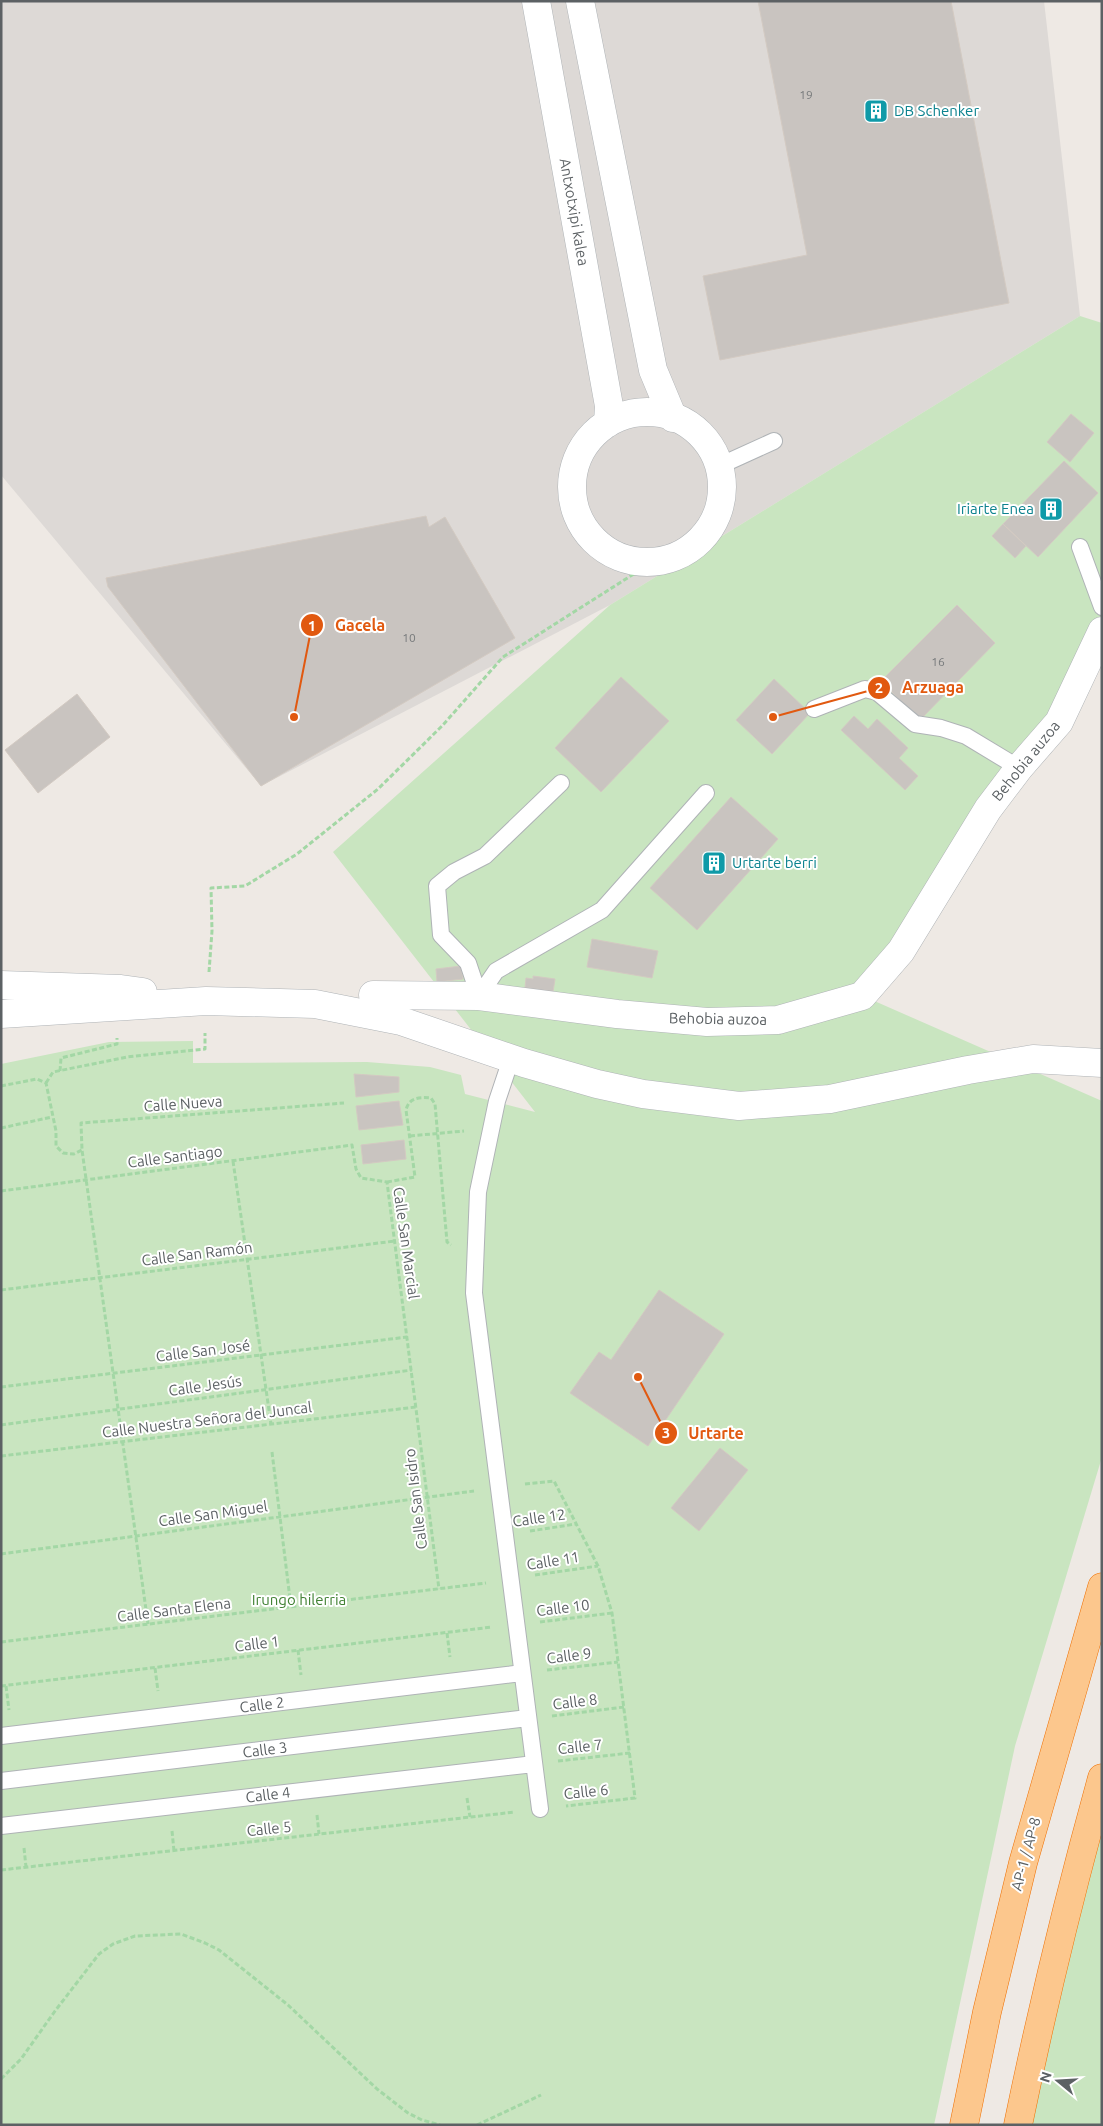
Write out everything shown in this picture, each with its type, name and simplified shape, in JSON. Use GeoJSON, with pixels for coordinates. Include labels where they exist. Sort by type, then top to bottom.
{"type":"FeatureCollection","features":[{"type":"Feature","properties":{"kind":"highway","name":"AP-1 / AP-8"},"geometry":{"type":"LineString","coordinates":[[964,2125],[987,2012],[1023,1863],[1102,1587]]}},
{"type":"Feature","properties":{"kind":"highway"},"geometry":{"type":"LineString","coordinates":[[1018,2125],[1039,2022],[1070,1893],[1102,1778]]}},
{"type":"Feature","properties":{"kind":"street","name":"Antxotxipi kalea"},"geometry":{"type":"LineString","coordinates":[[536,1],[609,406],[608,422]]}},
{"type":"Feature","properties":{"kind":"street"},"geometry":{"type":"LineString","coordinates":[[580,1],[653,370],[673,418]]}},
{"type":"Feature","properties":{"kind":"street"},"geometry":{"type":"LineString","coordinates":[[657,412],[673,418],[688,423],[711,446],[722,475],[720,509],[706,536],[686,552],[651,563],[632,562],[606,551],[584,528],[573,502],[574,471],[580,452],[591,437],[608,422],[630,414],[639,413],[657,412]]}},
{"type":"Feature","properties":{"kind":"street","name":"Behobia auzoa"},"geometry":{"type":"LineString","coordinates":[[373,995],[479,996],[617,1014],[707,1022],[778,1020],[862,996],[901,951],[988,809],[1019,768],[1059,722],[1102,631]]}},
{"type":"Feature","properties":{"kind":"street"},"geometry":{"type":"LineString","coordinates":[[1,985],[121,988],[206,1001]]}},
{"type":"Feature","properties":{"kind":"street"},"geometry":{"type":"LineString","coordinates":[[1,1014],[206,1001],[315,1004],[401,1021],[511,1059],[597,1084],[643,1094],[739,1106],[830,1099],[968,1070],[1033,1059],[1101,1063]]}},
{"type":"Feature","properties":{"kind":"lane"},"geometry":{"type":"LineString","coordinates":[[719,466],[774,441]]}},
{"type":"Feature","properties":{"kind":"lane"},"geometry":{"type":"LineString","coordinates":[[1080,547],[1102,607]]}},
{"type":"Feature","properties":{"kind":"lane"},"geometry":{"type":"LineString","coordinates":[[814,709],[865,689],[877,692],[915,724],[941,728],[966,736],[986,746],[1019,768]]}},
{"type":"Feature","properties":{"kind":"lane"},"geometry":{"type":"LineString","coordinates":[[479,996],[468,964],[441,935],[437,886],[454,872],[485,856],[561,783]]}},
{"type":"Feature","properties":{"kind":"lane"},"geometry":{"type":"LineString","coordinates":[[479,996],[496,971],[602,910],[706,793]]}},
{"type":"Feature","properties":{"kind":"lane"},"geometry":{"type":"LineString","coordinates":[[511,1059],[497,1101],[478,1192],[474,1293],[540,1809]]}},
{"type":"Feature","properties":{"kind":"lane","name":"Calle 2"},"geometry":{"type":"LineString","coordinates":[[1,1736],[522,1673]]}},
{"type":"Feature","properties":{"kind":"lane","name":"Calle 3"},"geometry":{"type":"LineString","coordinates":[[1,1781],[528,1718]]}},
{"type":"Feature","properties":{"kind":"lane","name":"Calle 4"},"geometry":{"type":"LineString","coordinates":[[1,1826],[534,1764]]}},
{"type":"Feature","properties":{"kind":"path"},"geometry":{"type":"LineString","coordinates":[[206,1001],[212,930],[211,888],[245,886],[297,854],[378,789],[442,726],[503,657],[651,563]]}},
{"type":"Feature","properties":{"kind":"path"},"geometry":{"type":"LineString","coordinates":[[60,1071],[61,1058],[108,1047]]}},
{"type":"Feature","properties":{"kind":"path"},"geometry":{"type":"LineString","coordinates":[[82,1150],[74,1154],[63,1153],[56,1146],[46,1082],[53,1072],[128,1057],[204,1049]]}},
{"type":"Feature","properties":{"kind":"path"},"geometry":{"type":"LineString","coordinates":[[1,1086],[37,1080],[46,1082]]}},
{"type":"Feature","properties":{"kind":"path"},"geometry":{"type":"LineString","coordinates":[[387,1182],[415,1177],[406,1110],[412,1100],[424,1097],[431,1098],[435,1104],[447,1242],[456,1248],[476,1248]]}},
{"type":"Feature","properties":{"kind":"path","name":"Calle Nueva"},"geometry":{"type":"LineString","coordinates":[[148,1624],[82,1150],[81,1123],[344,1102]]}},
{"type":"Feature","properties":{"kind":"path"},"geometry":{"type":"LineString","coordinates":[[1,1128],[52,1117]]}},
{"type":"Feature","properties":{"kind":"path"},"geometry":{"type":"LineString","coordinates":[[410,1136],[466,1131]]}},
{"type":"Feature","properties":{"kind":"path","name":"Calle San Marcial"},"geometry":{"type":"LineString","coordinates":[[352,1145],[356,1170],[361,1178],[387,1182],[412,1370]]}},
{"type":"Feature","properties":{"kind":"path","name":"Calle Santiago"},"geometry":{"type":"LineString","coordinates":[[1,1191],[352,1145]]}},
{"type":"Feature","properties":{"kind":"path"},"geometry":{"type":"LineString","coordinates":[[233,1161],[270,1424]]}},
{"type":"Feature","properties":{"kind":"path","name":"Calle San Ramón"},"geometry":{"type":"LineString","coordinates":[[1,1290],[394,1241]]}},
{"type":"Feature","properties":{"kind":"path","name":"Calle San José"},"geometry":{"type":"LineString","coordinates":[[1,1386],[407,1337]]}},
{"type":"Feature","properties":{"kind":"path","name":"Calle Jesús"},"geometry":{"type":"LineString","coordinates":[[1,1425],[412,1370]]}},
{"type":"Feature","properties":{"kind":"path","name":"Calle San Isidro"},"geometry":{"type":"LineString","coordinates":[[412,1370],[439,1589]]}},
{"type":"Feature","properties":{"kind":"path","name":"Calle Nuestra Señora del Juncal"},"geometry":{"type":"LineString","coordinates":[[1,1456],[416,1407]]}},
{"type":"Feature","properties":{"kind":"path"},"geometry":{"type":"LineString","coordinates":[[272,1452],[291,1607]]}},
{"type":"Feature","properties":{"kind":"path"},"geometry":{"type":"LineString","coordinates":[[554,1481],[598,1566],[612,1613],[630,1753]]}},
{"type":"Feature","properties":{"kind":"path","name":"Calle San Miguel"},"geometry":{"type":"LineString","coordinates":[[1,1554],[498,1488]]}},
{"type":"Feature","properties":{"kind":"path","name":"Calle 12"},"geometry":{"type":"LineString","coordinates":[[504,1534],[576,1524]]}},
{"type":"Feature","properties":{"kind":"path","name":"Calle 11"},"geometry":{"type":"LineString","coordinates":[[439,1589],[598,1566]]}},
{"type":"Feature","properties":{"kind":"path","name":"Calle Santa Elena"},"geometry":{"type":"LineString","coordinates":[[1,1642],[439,1589]]}},
{"type":"Feature","properties":{"kind":"path","name":"Calle 10"},"geometry":{"type":"LineString","coordinates":[[516,1625],[612,1613]]}},
{"type":"Feature","properties":{"kind":"path","name":"Calle 1"},"geometry":{"type":"LineString","coordinates":[[1,1686],[516,1625]]}},
{"type":"Feature","properties":{"kind":"path","name":"Calle 9"},"geometry":{"type":"LineString","coordinates":[[522,1673],[618,1662]]}},
{"type":"Feature","properties":{"kind":"path","name":"Calle 8"},"geometry":{"type":"LineString","coordinates":[[528,1718],[624,1707]]}},
{"type":"Feature","properties":{"kind":"path","name":"Calle 7"},"geometry":{"type":"LineString","coordinates":[[534,1764],[630,1753]]}},
{"type":"Feature","properties":{"kind":"path","name":"Calle 6"},"geometry":{"type":"LineString","coordinates":[[540,1809],[636,1798],[630,1753]]}},
{"type":"Feature","properties":{"kind":"path","name":"Calle 5"},"geometry":{"type":"LineString","coordinates":[[1,1870],[540,1809]]}},
{"type":"Feature","properties":{"kind":"path"},"geometry":{"type":"LineString","coordinates":[[1,2079],[20,2059],[99,1954],[113,1944],[135,1936],[180,1934],[205,1942],[219,1950],[288,2005],[377,2089],[408,2113],[422,2120],[440,2125]]}},
{"type":"Feature","properties":{"kind":"path"},"geometry":{"type":"LineString","coordinates":[[477,2125],[541,2095]]}},
{"type":"Feature","properties":{"kind":"shaded area"},"geometry":{"type":"Polygon","coordinates":[[[1,1],[1044,1],[1080,316],[610,605],[261,786],[1,475],[1,1]]]}},
{"type":"Feature","properties":{"kind":"green space","name":"Irungo hilerria"},"geometry":{"type":"Polygon","coordinates":[[[1080,316],[1102,323],[1102,631],[1059,722],[863,996],[1102,1101],[1102,1457],[1015,1746],[934,2125],[1,2125],[1,1064],[109,1042],[193,1041],[193,1063],[367,1062],[430,1067],[461,1075],[465,1094],[535,1112],[333,852],[610,605],[1080,316]]]}},
{"type":"Feature","properties":{"kind":"green space"},"geometry":{"type":"Polygon","coordinates":[[[1102,1818],[1102,2125],[1025,2125],[1102,1818]]]}},
{"type":"Feature","properties":{"kind":"building","name":"DB Schenker"},"geometry":{"type":"Polygon","coordinates":[[[758,1],[951,1],[1009,303],[720,360],[703,276],[807,255],[758,1]]]}},
{"type":"Feature","properties":{"kind":"building"},"geometry":{"type":"Polygon","coordinates":[[[1071,414],[1094,433],[1070,462],[1047,442],[1071,414]]]}},
{"type":"Feature","properties":{"kind":"building","name":"Iriarte Enea"},"geometry":{"type":"Polygon","coordinates":[[[1064,461],[1098,493],[1038,557],[1003,524],[1064,461]]]}},
{"type":"Feature","properties":{"kind":"building"},"geometry":{"type":"Polygon","coordinates":[[[426,516],[429,527],[445,517],[515,638],[261,786],[108,587],[106,578],[426,516]]]}},
{"type":"Feature","properties":{"kind":"building"},"geometry":{"type":"Polygon","coordinates":[[[1003,524],[1026,546],[1015,558],[992,536],[1003,524]]]}},
{"type":"Feature","properties":{"kind":"building"},"geometry":{"type":"Polygon","coordinates":[[[957,605],[995,643],[920,720],[881,681],[957,605]]]}},
{"type":"Feature","properties":{"kind":"building"},"geometry":{"type":"Polygon","coordinates":[[[621,677],[669,721],[601,792],[555,748],[621,677]]]}},
{"type":"Feature","properties":{"kind":"building"},"geometry":{"type":"Polygon","coordinates":[[[774,679],[810,713],[772,754],[736,720],[774,679]]]}},
{"type":"Feature","properties":{"kind":"building"},"geometry":{"type":"Polygon","coordinates":[[[77,694],[110,737],[38,793],[5,750],[77,694]]]}},
{"type":"Feature","properties":{"kind":"building"},"geometry":{"type":"Polygon","coordinates":[[[854,716],[868,729],[877,719],[908,748],[899,758],[918,776],[905,790],[841,730],[854,716]]]}},
{"type":"Feature","properties":{"kind":"building","name":"Urtarte berri"},"geometry":{"type":"Polygon","coordinates":[[[731,797],[778,839],[697,930],[650,888],[731,797]]]}},
{"type":"Feature","properties":{"kind":"building"},"geometry":{"type":"Polygon","coordinates":[[[592,939],[658,951],[652,978],[587,967],[592,939]]]}},
{"type":"Feature","properties":{"kind":"building"},"geometry":{"type":"Polygon","coordinates":[[[461,966],[463,979],[437,982],[436,969],[461,966]]]}},
{"type":"Feature","properties":{"kind":"building"},"geometry":{"type":"Polygon","coordinates":[[[533,976],[555,979],[553,992],[525,988],[526,978],[533,979],[533,976]]]}},
{"type":"Feature","properties":{"kind":"building"},"geometry":{"type":"Polygon","coordinates":[[[354,1074],[399,1077],[399,1092],[356,1097],[354,1074]]]}},
{"type":"Feature","properties":{"kind":"building"},"geometry":{"type":"Polygon","coordinates":[[[399,1101],[403,1125],[359,1130],[356,1106],[399,1101]]]}},
{"type":"Feature","properties":{"kind":"building"},"geometry":{"type":"Polygon","coordinates":[[[404,1140],[406,1159],[363,1164],[361,1145],[404,1140]]]}},
{"type":"Feature","properties":{"kind":"building"},"geometry":{"type":"Polygon","coordinates":[[[659,1290],[724,1334],[648,1446],[570,1393],[599,1352],[611,1360],[659,1290]]]}},
{"type":"Feature","properties":{"kind":"building"},"geometry":{"type":"Polygon","coordinates":[[[720,1448],[748,1470],[699,1531],[671,1508],[720,1448]]]}},
{"type":"Feature","properties":{"kind":"place","name":"DB Schenker"},"geometry":{"type":"Point","coordinates":[876,111]}},
{"type":"Feature","properties":{"kind":"place","name":"Iriarte Enea"},"geometry":{"type":"Point","coordinates":[1051,509]}},
{"type":"Feature","properties":{"kind":"place","name":"Gacela"},"geometry":{"type":"Point","coordinates":[294,717]}},
{"type":"Feature","properties":{"kind":"place","name":"Arzuaga"},"geometry":{"type":"Point","coordinates":[773,717]}},
{"type":"Feature","properties":{"kind":"place","name":"Urtarte berri"},"geometry":{"type":"Point","coordinates":[714,863]}},
{"type":"Feature","properties":{"kind":"place","name":"Urtarte"},"geometry":{"type":"Point","coordinates":[638,1377]}}]}
